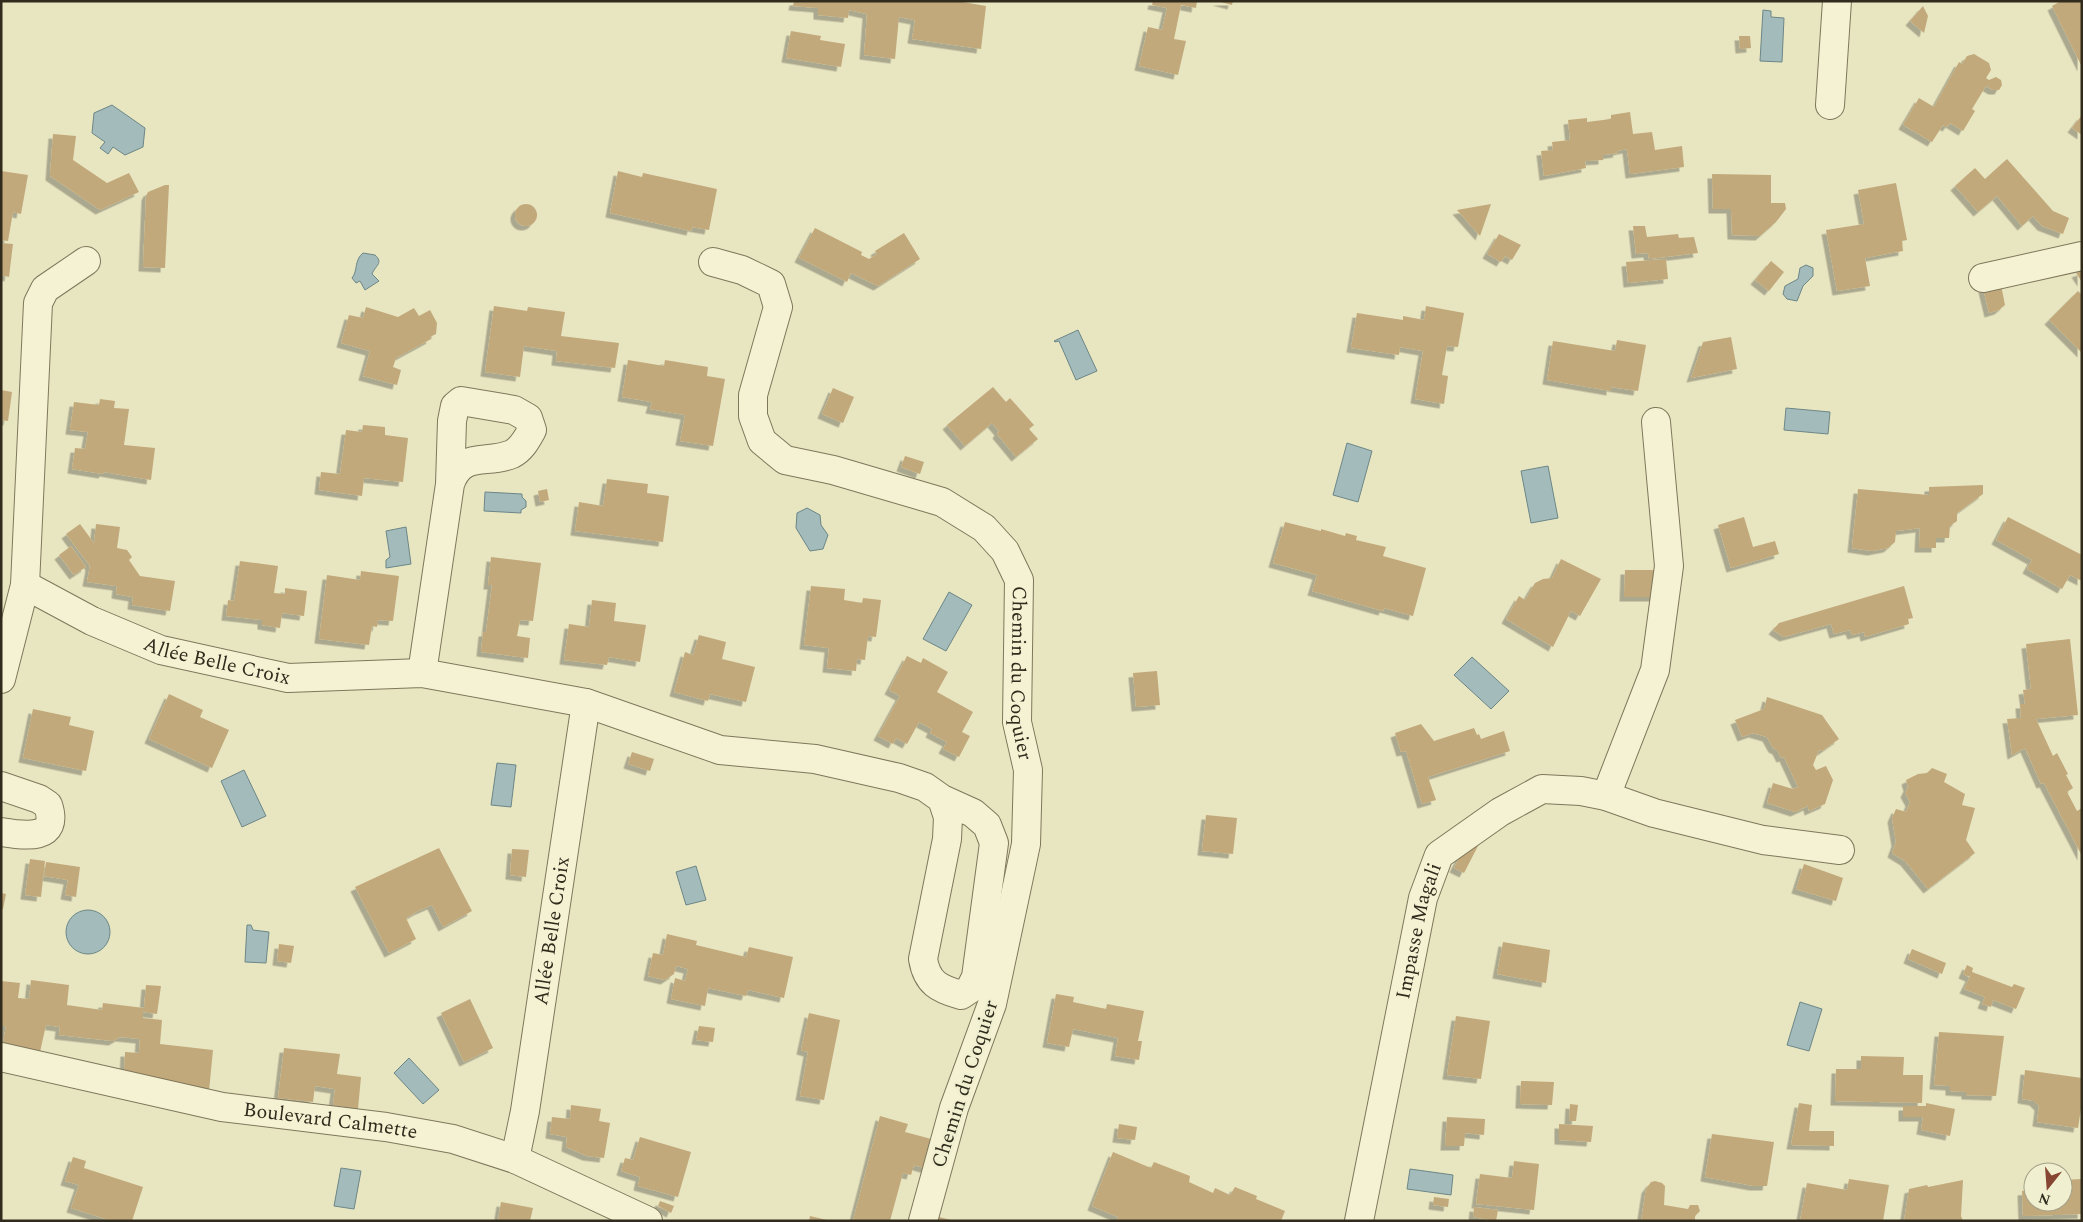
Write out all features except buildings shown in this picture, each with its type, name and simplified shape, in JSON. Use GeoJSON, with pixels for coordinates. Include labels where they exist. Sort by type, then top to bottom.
{"type":"FeatureCollection","features":[{"type":"Feature","properties":{"kind":"street"},"geometry":{"type":"LineString","coordinates":[[1830,106],[1837,1]]}},
{"type":"Feature","properties":{"kind":"street"},"geometry":{"type":"LineString","coordinates":[[1983,278],[2082,256]]}},
{"type":"Feature","properties":{"kind":"street"},"geometry":{"type":"LineString","coordinates":[[1,679],[25,585],[38,303],[46,289],[86,261]]}},
{"type":"Feature","properties":{"kind":"street","name":"Chemin du Coquier"},"geometry":{"type":"LineString","coordinates":[[714,262],[742,270],[771,284],[778,306],[753,395],[753,416],[762,441],[785,460],[834,470],[942,502],[984,528],[1005,550],[1019,580],[1017,722],[1028,770],[1026,844],[992,1004],[954,1108],[923,1221]]}},
{"type":"Feature","properties":{"kind":"street"},"geometry":{"type":"LineString","coordinates":[[1606,796],[1655,670],[1668,576],[1669,566],[1656,422]]}},
{"type":"Feature","properties":{"kind":"street"},"geometry":{"type":"LineString","coordinates":[[422,673],[450,484]]}},
{"type":"Feature","properties":{"kind":"street","name":"Allée Belle Croix"},"geometry":{"type":"LineString","coordinates":[[25,585],[92,621],[161,650],[288,678],[422,673],[586,703],[720,750],[815,759],[899,778],[925,787],[980,819],[987,825],[994,843],[976,977],[970,989],[961,995],[947,991],[932,982],[925,971],[923,959],[946,839],[948,817],[942,798]]}},
{"type":"Feature","properties":{"kind":"street","name":"Allée Belle Croix"},"geometry":{"type":"LineString","coordinates":[[515,1159],[524,1111],[586,703]]}},
{"type":"Feature","properties":{"kind":"street"},"geometry":{"type":"LineString","coordinates":[[1,786],[39,799],[48,805],[52,815],[48,828],[42,834],[24,836],[1,832]]}},
{"type":"Feature","properties":{"kind":"street","name":"Impasse Magali"},"geometry":{"type":"LineString","coordinates":[[1359,1221],[1423,898],[1439,855],[1500,812],[1542,789],[1581,791],[1606,796],[1654,813],[1762,840],[1840,850]]}},
{"type":"Feature","properties":{"kind":"street","name":"Boulevard Calmette"},"geometry":{"type":"LineString","coordinates":[[1,1057],[222,1106],[386,1127],[453,1139],[515,1159],[648,1221]]}},
{"type":"Feature","properties":{"kind":"water"},"geometry":{"type":"Polygon","coordinates":[[[1763,10],[1771,11],[1771,17],[1784,18],[1782,62],[1760,61],[1763,10]]]}},
{"type":"Feature","properties":{"kind":"water"},"geometry":{"type":"Polygon","coordinates":[[[112,105],[145,128],[143,147],[125,155],[113,147],[108,154],[100,148],[105,142],[92,133],[94,113],[112,105]]]}},
{"type":"Feature","properties":{"kind":"water"},"geometry":{"type":"Polygon","coordinates":[[[363,253],[375,255],[379,260],[372,274],[379,281],[365,290],[360,281],[356,283],[352,278],[358,259],[363,253]]]}},
{"type":"Feature","properties":{"kind":"water"},"geometry":{"type":"Polygon","coordinates":[[[1806,265],[1813,268],[1813,276],[1803,286],[1797,301],[1787,299],[1783,294],[1785,286],[1798,279],[1800,268],[1806,265]]]}},
{"type":"Feature","properties":{"kind":"water"},"geometry":{"type":"Polygon","coordinates":[[[1078,330],[1097,371],[1076,380],[1059,341],[1054,341],[1078,330]]]}},
{"type":"Feature","properties":{"kind":"water"},"geometry":{"type":"Polygon","coordinates":[[[1786,408],[1830,412],[1828,434],[1784,430],[1786,408]]]}},
{"type":"Feature","properties":{"kind":"water"},"geometry":{"type":"Polygon","coordinates":[[[1347,443],[1372,451],[1358,502],[1333,495],[1347,443]]]}},
{"type":"Feature","properties":{"kind":"water"},"geometry":{"type":"Polygon","coordinates":[[[1548,466],[1558,518],[1531,523],[1521,471],[1548,466]]]}},
{"type":"Feature","properties":{"kind":"water"},"geometry":{"type":"Polygon","coordinates":[[[485,492],[522,494],[526,501],[526,507],[521,510],[521,513],[484,511],[485,492]]]}},
{"type":"Feature","properties":{"kind":"water"},"geometry":{"type":"Polygon","coordinates":[[[807,508],[820,515],[821,525],[828,535],[823,549],[810,551],[796,528],[797,513],[807,508]]]}},
{"type":"Feature","properties":{"kind":"water"},"geometry":{"type":"Polygon","coordinates":[[[406,527],[411,564],[386,568],[386,560],[390,557],[386,531],[406,527]]]}},
{"type":"Feature","properties":{"kind":"water"},"geometry":{"type":"Polygon","coordinates":[[[949,592],[972,605],[946,651],[923,639],[949,592]]]}},
{"type":"Feature","properties":{"kind":"water"},"geometry":{"type":"Polygon","coordinates":[[[1472,657],[1509,691],[1491,709],[1454,675],[1472,657]]]}},
{"type":"Feature","properties":{"kind":"water"},"geometry":{"type":"Polygon","coordinates":[[[497,763],[516,765],[511,807],[491,805],[497,763]]]}},
{"type":"Feature","properties":{"kind":"water"},"geometry":{"type":"Polygon","coordinates":[[[244,770],[266,816],[242,827],[221,781],[244,770]]]}},
{"type":"Feature","properties":{"kind":"water"},"geometry":{"type":"Polygon","coordinates":[[[696,866],[706,900],[686,905],[676,872],[696,866]]]}},
{"type":"Feature","properties":{"kind":"water"},"geometry":{"type":"Polygon","coordinates":[[[84,910],[92,910],[104,916],[110,932],[104,948],[92,954],[84,954],[72,948],[66,936],[66,928],[72,916],[84,910]]]}},
{"type":"Feature","properties":{"kind":"water"},"geometry":{"type":"Polygon","coordinates":[[[247,925],[251,925],[253,930],[269,932],[266,963],[245,962],[247,925]]]}},
{"type":"Feature","properties":{"kind":"water"},"geometry":{"type":"Polygon","coordinates":[[[1800,1002],[1822,1009],[1809,1051],[1787,1045],[1800,1002]]]}},
{"type":"Feature","properties":{"kind":"water"},"geometry":{"type":"Polygon","coordinates":[[[409,1058],[439,1090],[423,1104],[394,1073],[409,1058]]]}},
{"type":"Feature","properties":{"kind":"water"},"geometry":{"type":"Polygon","coordinates":[[[341,1168],[361,1171],[354,1209],[334,1206],[341,1168]]]}},
{"type":"Feature","properties":{"kind":"water"},"geometry":{"type":"Polygon","coordinates":[[[1410,1169],[1453,1175],[1451,1195],[1407,1189],[1410,1169]]]}}]}
